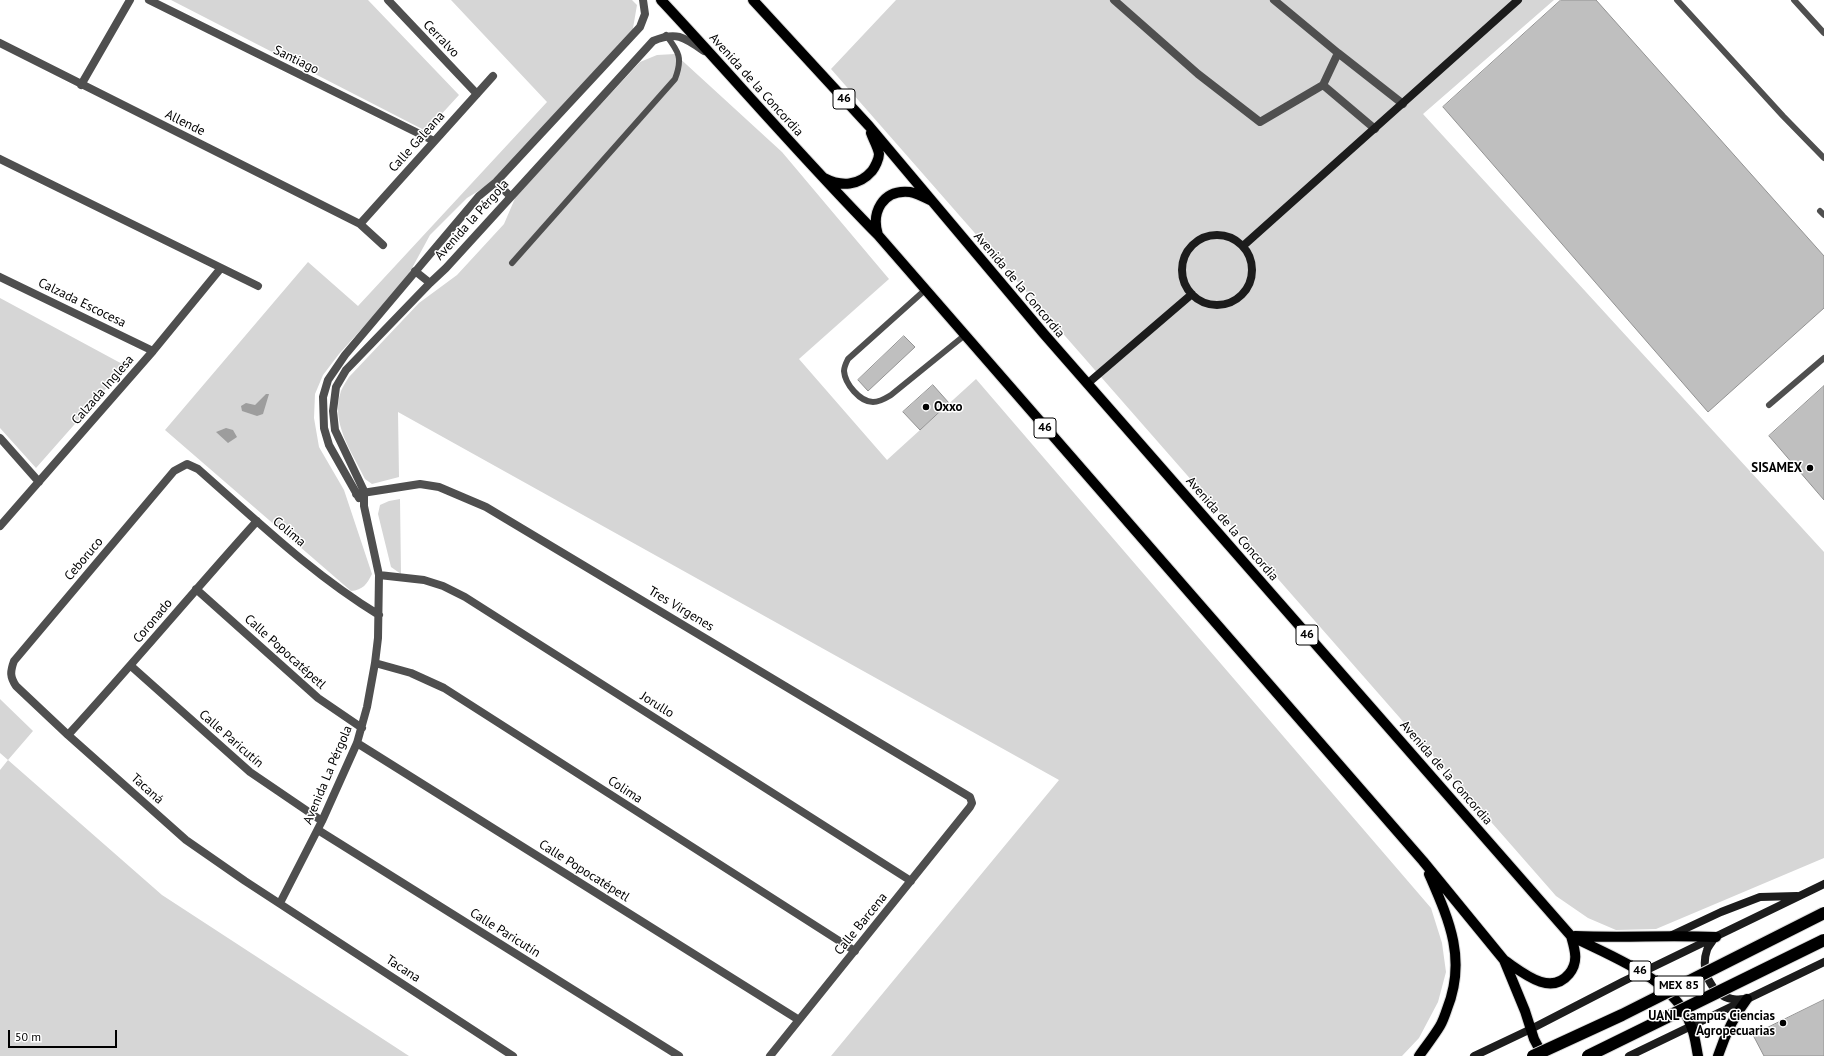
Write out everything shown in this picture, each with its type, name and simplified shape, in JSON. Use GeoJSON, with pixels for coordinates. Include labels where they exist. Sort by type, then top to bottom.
{"type":"FeatureCollection","features":[{"type":"Feature","properties":{"kind":"highway","name":"MEX 85"},"geometry":{"type":"LineString","coordinates":[[1533,1056],[1622,1015],[1824,912]]}},
{"type":"Feature","properties":{"kind":"highway","name":"MEX 85"},"geometry":{"type":"LineString","coordinates":[[1588,1056],[1824,940]]}},
{"type":"Feature","properties":{"kind":"main road","name":"Avenida de la Concordia"},"geometry":{"type":"LineString","coordinates":[[661,0],[718,60],[818,174],[878,236],[926,290],[1423,861],[1504,960],[1534,1039],[1543,1056]]}},
{"type":"Feature","properties":{"kind":"main road","name":"Avenida de la Concordia"},"geometry":{"type":"LineString","coordinates":[[753,0],[869,126],[1087,384],[1571,936],[1642,972],[1658,982],[1674,998],[1684,1011],[1691,1026],[1698,1056]]}},
{"type":"Feature","properties":{"kind":"main road"},"geometry":{"type":"LineString","coordinates":[[818,174],[829,180],[842,184],[855,183],[867,177],[875,166],[879,154],[869,126]]}},
{"type":"Feature","properties":{"kind":"main road"},"geometry":{"type":"LineString","coordinates":[[878,236],[875,225],[876,214],[881,204],[889,196],[900,192],[911,192],[932,201]]}},
{"type":"Feature","properties":{"kind":"main road"},"geometry":{"type":"LineString","coordinates":[[1419,1056],[1441,1025],[1454,992],[1456,963],[1454,941],[1446,914],[1423,861]]}},
{"type":"Feature","properties":{"kind":"main road"},"geometry":{"type":"LineString","coordinates":[[1504,960],[1537,980],[1551,984],[1560,983],[1572,970],[1576,962],[1571,936],[1622,938],[1672,935],[1716,937]]}},
{"type":"Feature","properties":{"kind":"main road"},"geometry":{"type":"LineString","coordinates":[[1718,1056],[1727,1030],[1747,999]]}},
{"type":"Feature","properties":{"kind":"street"},"geometry":{"type":"LineString","coordinates":[[81,85],[130,0]]}},
{"type":"Feature","properties":{"kind":"street","name":"Santiago"},"geometry":{"type":"LineString","coordinates":[[149,0],[434,141]]}},
{"type":"Feature","properties":{"kind":"street","name":"Cerralvo"},"geometry":{"type":"LineString","coordinates":[[388,0],[477,94]]}},
{"type":"Feature","properties":{"kind":"street","name":"Avenida la Pérgola"},"geometry":{"type":"LineString","coordinates":[[360,493],[329,445],[324,428],[323,397],[328,380],[345,355],[479,196],[496,182],[640,27],[645,14],[642,0]]}},
{"type":"Feature","properties":{"kind":"street"},"geometry":{"type":"LineString","coordinates":[[1114,0],[1198,74],[1260,122],[1323,85],[1338,53]]}},
{"type":"Feature","properties":{"kind":"street"},"geometry":{"type":"LineString","coordinates":[[1274,0],[1403,104]]}},
{"type":"Feature","properties":{"kind":"street"},"geometry":{"type":"LineString","coordinates":[[1243,246],[1518,0]]}},
{"type":"Feature","properties":{"kind":"street"},"geometry":{"type":"LineString","coordinates":[[666,35],[678,36],[696,45],[718,60]]}},
{"type":"Feature","properties":{"kind":"street","name":"Avenida la Pérgola"},"geometry":{"type":"LineString","coordinates":[[360,493],[336,430],[333,411],[336,387],[346,370],[446,268],[499,211],[510,196],[653,41],[666,35]]}},
{"type":"Feature","properties":{"kind":"street","name":"Allende"},"geometry":{"type":"LineString","coordinates":[[0,44],[360,224],[383,245]]}},
{"type":"Feature","properties":{"kind":"street","name":"Calle Galeana"},"geometry":{"type":"LineString","coordinates":[[360,224],[493,76]]}},
{"type":"Feature","properties":{"kind":"street"},"geometry":{"type":"LineString","coordinates":[[1323,85],[1375,128]]}},
{"type":"Feature","properties":{"kind":"street"},"geometry":{"type":"LineString","coordinates":[[0,159],[258,286]]}},
{"type":"Feature","properties":{"kind":"street"},"geometry":{"type":"LineString","coordinates":[[496,182],[510,196]]}},
{"type":"Feature","properties":{"kind":"street"},"geometry":{"type":"LineString","coordinates":[[1213,235],[1234,239],[1243,246],[1251,262],[1250,280],[1245,291],[1236,299],[1225,304],[1214,304],[1202,301],[1192,294],[1186,285],[1182,274],[1186,253],[1193,244],[1202,238],[1213,235]]}},
{"type":"Feature","properties":{"kind":"street","name":"Calzada Inglesa"},"geometry":{"type":"LineString","coordinates":[[0,526],[153,351],[221,268]]}},
{"type":"Feature","properties":{"kind":"street"},"geometry":{"type":"LineString","coordinates":[[415,271],[430,283]]}},
{"type":"Feature","properties":{"kind":"street","name":"Calzada Escocesa"},"geometry":{"type":"LineString","coordinates":[[0,277],[153,351]]}},
{"type":"Feature","properties":{"kind":"street"},"geometry":{"type":"LineString","coordinates":[[1087,384],[1192,294]]}},
{"type":"Feature","properties":{"kind":"street"},"geometry":{"type":"LineString","coordinates":[[0,438],[39,482]]}},
{"type":"Feature","properties":{"kind":"street","name":"Colima"},"geometry":{"type":"LineString","coordinates":[[187,464],[198,469],[257,522],[335,586],[379,615]]}},
{"type":"Feature","properties":{"kind":"street","name":"Ceboruco"},"geometry":{"type":"LineString","coordinates":[[11,677],[11,668],[14,661],[174,471],[187,464]]}},
{"type":"Feature","properties":{"kind":"street","name":"Tres Virgenes"},"geometry":{"type":"LineString","coordinates":[[360,493],[420,484],[439,487],[486,506],[965,793],[970,797],[972,803],[970,807]]}},
{"type":"Feature","properties":{"kind":"street","name":"Avenida La Pérgola"},"geometry":{"type":"LineString","coordinates":[[280,903],[318,830],[357,743],[362,728],[375,663],[379,615],[379,575],[360,493]]}},
{"type":"Feature","properties":{"kind":"street","name":"Coronado"},"geometry":{"type":"LineString","coordinates":[[68,735],[131,666],[196,589],[257,522]]}},
{"type":"Feature","properties":{"kind":"street","name":"Jorullo"},"geometry":{"type":"LineString","coordinates":[[379,575],[424,580],[443,586],[465,597],[911,881]]}},
{"type":"Feature","properties":{"kind":"street","name":"Calle Popocatépetl"},"geometry":{"type":"LineString","coordinates":[[196,589],[318,698],[362,728]]}},
{"type":"Feature","properties":{"kind":"street","name":"Colima"},"geometry":{"type":"LineString","coordinates":[[375,663],[411,672],[444,688],[855,950]]}},
{"type":"Feature","properties":{"kind":"street","name":"Calle Paricutín"},"geometry":{"type":"LineString","coordinates":[[131,666],[250,772],[322,821]]}},
{"type":"Feature","properties":{"kind":"street","name":"Tacaná"},"geometry":{"type":"LineString","coordinates":[[11,677],[16,686],[68,735],[186,840],[280,903]]}},
{"type":"Feature","properties":{"kind":"street","name":"Calle Popocatépetl"},"geometry":{"type":"LineString","coordinates":[[357,743],[799,1020]]}},
{"type":"Feature","properties":{"kind":"street","name":"Calle Barcena"},"geometry":{"type":"LineString","coordinates":[[770,1056],[970,807]]}},
{"type":"Feature","properties":{"kind":"street","name":"Calle Paricutín"},"geometry":{"type":"LineString","coordinates":[[318,830],[679,1056]]}},
{"type":"Feature","properties":{"kind":"street"},"geometry":{"type":"LineString","coordinates":[[1474,1056],[1531,1029],[1642,972],[1824,884]]}},
{"type":"Feature","properties":{"kind":"street"},"geometry":{"type":"LineString","coordinates":[[1672,935],[1721,912],[1760,897],[1798,896]]}},
{"type":"Feature","properties":{"kind":"street","name":"Tacana"},"geometry":{"type":"LineString","coordinates":[[280,903],[513,1056]]}},
{"type":"Feature","properties":{"kind":"street"},"geometry":{"type":"LineString","coordinates":[[1716,937],[1707,950],[1705,957],[1704,965],[1708,980],[1717,992],[1731,999],[1747,999]]}},
{"type":"Feature","properties":{"kind":"street"},"geometry":{"type":"LineString","coordinates":[[1629,1056],[1824,962]]}},
{"type":"Feature","properties":{"kind":"lane"},"geometry":{"type":"LineString","coordinates":[[1677,0],[1783,116],[1824,158]]}},
{"type":"Feature","properties":{"kind":"lane"},"geometry":{"type":"LineString","coordinates":[[1794,0],[1824,34]]}},
{"type":"Feature","properties":{"kind":"lane"},"geometry":{"type":"LineString","coordinates":[[512,263],[675,79],[680,65],[678,51],[666,35]]}},
{"type":"Feature","properties":{"kind":"lane"},"geometry":{"type":"LineString","coordinates":[[926,290],[848,359],[844,371],[845,378],[851,387],[866,400],[873,402],[881,400],[891,395],[965,335]]}},
{"type":"Feature","properties":{"kind":"lane"},"geometry":{"type":"LineString","coordinates":[[1769,404],[1824,358]]}},
{"type":"Feature","properties":{"kind":"shaded area"},"geometry":{"type":"Polygon","coordinates":[[[171,0],[368,0],[459,95],[426,131],[171,0]]]}},
{"type":"Feature","properties":{"kind":"shaded area"},"geometry":{"type":"Polygon","coordinates":[[[451,0],[632,0],[637,5],[632,34],[488,185],[467,198],[430,235],[405,281],[339,354],[323,375],[315,394],[314,418],[319,447],[344,490],[372,574],[364,586],[351,591],[165,430],[308,262],[358,306],[547,102],[451,0]]]}},
{"type":"Feature","properties":{"kind":"shaded area"},"geometry":{"type":"Polygon","coordinates":[[[896,0],[1554,0],[1423,114],[1824,552],[1824,858],[1656,929],[1616,930],[1588,918],[1556,896],[831,69],[896,0]]]}},
{"type":"Feature","properties":{"kind":"shaded area"},"geometry":{"type":"Polygon","coordinates":[[[675,54],[782,152],[889,279],[799,359],[887,460],[976,379],[1431,908],[1442,943],[1446,972],[1438,1002],[1419,1038],[1402,1056],[831,1056],[1059,780],[398,412],[399,477],[372,484],[365,479],[344,437],[338,414],[338,403],[341,391],[349,377],[419,303],[457,275],[504,224],[516,196],[640,62],[657,55],[675,54]]]}},
{"type":"Feature","properties":{"kind":"shaded area"},"geometry":{"type":"Polygon","coordinates":[[[0,298],[126,366],[36,468],[0,428],[0,298]]]}},
{"type":"Feature","properties":{"kind":"shaded area"},"geometry":{"type":"Polygon","coordinates":[[[266,394],[269,394],[263,414],[257,416],[242,411],[241,406],[246,403],[255,405],[266,394]]]}},
{"type":"Feature","properties":{"kind":"shaded area"},"geometry":{"type":"Polygon","coordinates":[[[226,428],[233,430],[237,437],[228,443],[216,432],[226,428]]]}},
{"type":"Feature","properties":{"kind":"shaded area"},"geometry":{"type":"Polygon","coordinates":[[[400,499],[401,574],[391,567],[378,514],[380,505],[389,501],[400,499]]]}},
{"type":"Feature","properties":{"kind":"shaded area"},"geometry":{"type":"Polygon","coordinates":[[[0,699],[33,731],[8,760],[0,753],[0,699]]]}},
{"type":"Feature","properties":{"kind":"shaded area"},"geometry":{"type":"Polygon","coordinates":[[[8,760],[162,895],[409,1056],[0,1056],[0,770],[8,760]]]}},
{"type":"Feature","properties":{"kind":"building"},"geometry":{"type":"Polygon","coordinates":[[[1561,0],[1596,0],[1824,256],[1824,308],[1708,412],[1443,107],[1561,0]]]}},
{"type":"Feature","properties":{"kind":"building"},"geometry":{"type":"Polygon","coordinates":[[[904,336],[915,347],[868,391],[858,380],[904,336]]]}},
{"type":"Feature","properties":{"kind":"building","name":"Oxxo"},"geometry":{"type":"Polygon","coordinates":[[[933,385],[949,403],[920,430],[903,412],[933,385]]]}},
{"type":"Feature","properties":{"kind":"building","name":"SISAMEX"},"geometry":{"type":"Polygon","coordinates":[[[1824,386],[1824,500],[1769,436],[1824,386]]]}},
{"type":"Feature","properties":{"kind":"building"},"geometry":{"type":"Polygon","coordinates":[[[1824,1000],[1824,1056],[1764,1056],[1753,1035],[1824,1000]]]}},
{"type":"Feature","properties":{"kind":"place","name":"Oxxo"},"geometry":{"type":"Point","coordinates":[926,407]}},
{"type":"Feature","properties":{"kind":"place","name":"SISAMEX"},"geometry":{"type":"Point","coordinates":[1810,468]}},
{"type":"Feature","properties":{"kind":"place","name":"UANL Campus Ciencias Agropecuarias"},"geometry":{"type":"Point","coordinates":[1783,1023]}}]}
